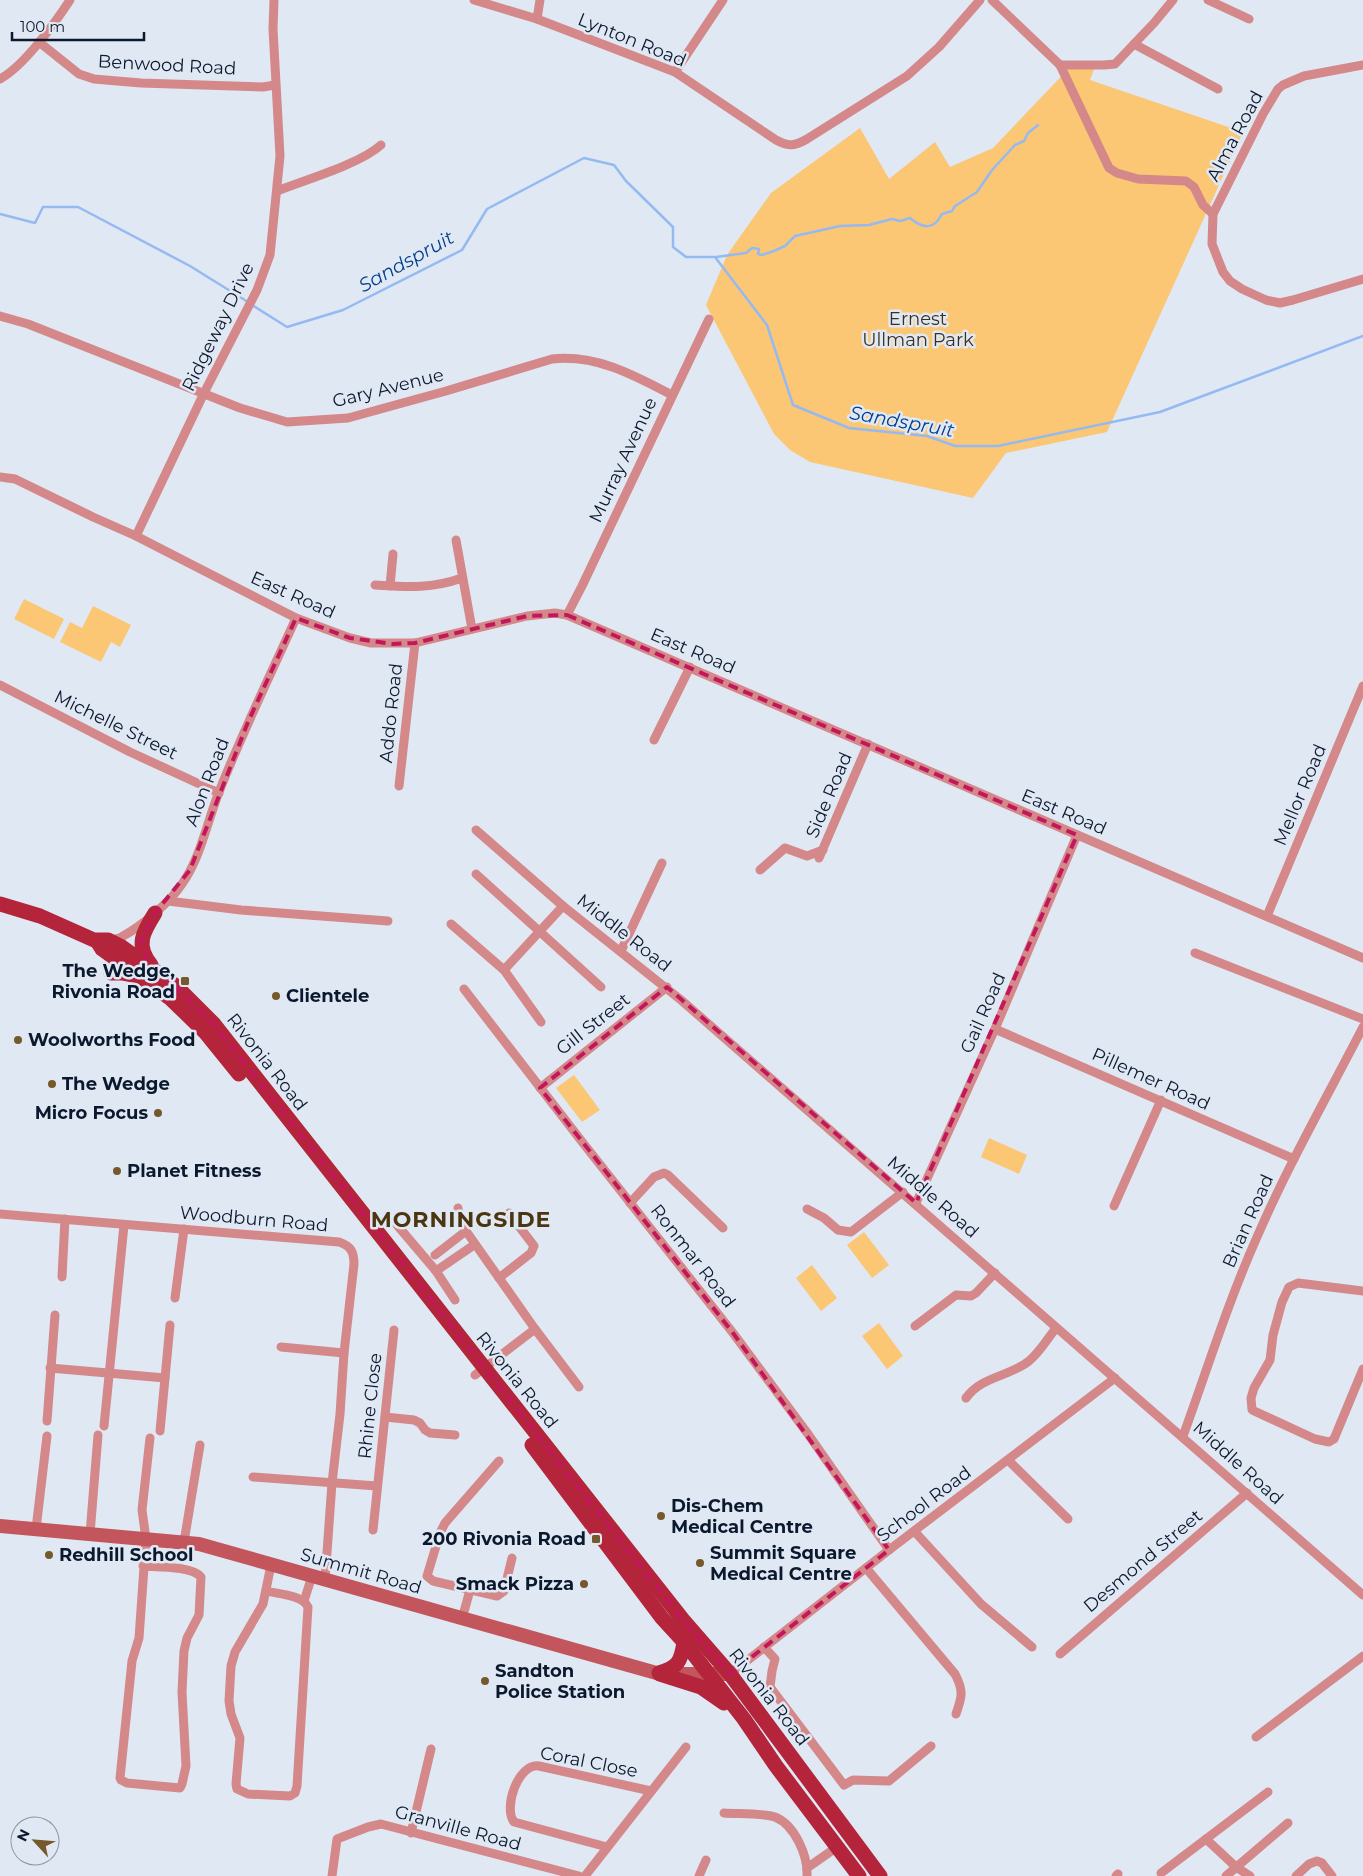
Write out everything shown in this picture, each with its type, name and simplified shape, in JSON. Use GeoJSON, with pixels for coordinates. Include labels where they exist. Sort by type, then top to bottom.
{"type":"FeatureCollection","features":[{"type":"Feature","properties":{"kind":"main road","name":"Rivonia Road"},"geometry":{"type":"LineString","coordinates":[[0,904],[40,916],[111,945],[149,974],[171,999],[205,1032],[480,1372],[590,1502],[683,1620],[730,1674],[880,1876]]}},
{"type":"Feature","properties":{"kind":"main road"},"geometry":{"type":"LineString","coordinates":[[111,973],[149,974],[141,942],[146,927],[155,913]]}},
{"type":"Feature","properties":{"kind":"main road","name":"Rivonia Road"},"geometry":{"type":"LineString","coordinates":[[480,1372],[662,1618],[684,1642],[707,1674],[744,1719],[776,1766],[858,1876]]}},
{"type":"Feature","properties":{"kind":"main road"},"geometry":{"type":"LineString","coordinates":[[590,1502],[587,1510],[590,1522]]}},
{"type":"Feature","properties":{"kind":"main road","name":"Summit Road"},"geometry":{"type":"LineString","coordinates":[[0,1526],[198,1544],[660,1674],[730,1674]]}},
{"type":"Feature","properties":{"kind":"main road"},"geometry":{"type":"LineString","coordinates":[[660,1674],[676,1666],[681,1659],[684,1642]]}},
{"type":"Feature","properties":{"kind":"main road"},"geometry":{"type":"LineString","coordinates":[[660,1674],[707,1690],[744,1719]]}},
{"type":"Feature","properties":{"kind":"street"},"geometry":{"type":"LineString","coordinates":[[0,79],[13,69],[38,42],[70,0]]}},
{"type":"Feature","properties":{"kind":"street","name":"Ridgeway Drive"},"geometry":{"type":"LineString","coordinates":[[136,536],[204,393],[257,290],[270,255],[277,191],[279,136],[275,85],[274,0]]}},
{"type":"Feature","properties":{"kind":"street","name":"Lynton Road"},"geometry":{"type":"LineString","coordinates":[[474,0],[537,19],[675,72],[776,140],[793,146],[808,139],[907,76],[939,47],[980,0]]}},
{"type":"Feature","properties":{"kind":"street"},"geometry":{"type":"LineString","coordinates":[[537,19],[540,0]]}},
{"type":"Feature","properties":{"kind":"street"},"geometry":{"type":"LineString","coordinates":[[675,72],[724,0]]}},
{"type":"Feature","properties":{"kind":"street"},"geometry":{"type":"LineString","coordinates":[[992,0],[1060,65],[1109,168],[1117,173],[1138,179],[1186,181],[1194,187],[1203,205],[1213,214]]}},
{"type":"Feature","properties":{"kind":"street"},"geometry":{"type":"LineString","coordinates":[[1060,65],[1115,64],[1173,0]]}},
{"type":"Feature","properties":{"kind":"street"},"geometry":{"type":"LineString","coordinates":[[1208,0],[1249,19]]}},
{"type":"Feature","properties":{"kind":"street","name":"Benwood Road"},"geometry":{"type":"LineString","coordinates":[[38,42],[79,74],[94,79],[141,83],[263,87],[275,85]]}},
{"type":"Feature","properties":{"kind":"street"},"geometry":{"type":"LineString","coordinates":[[1134,44],[1218,89]]}},
{"type":"Feature","properties":{"kind":"street","name":"Alma Road"},"geometry":{"type":"LineString","coordinates":[[1363,64],[1304,76],[1278,89],[1263,114],[1213,214],[1212,244],[1223,272],[1230,281],[1266,300],[1280,303],[1363,279]]}},
{"type":"Feature","properties":{"kind":"street"},"geometry":{"type":"LineString","coordinates":[[277,191],[349,163],[371,153],[381,145]]}},
{"type":"Feature","properties":{"kind":"street","name":"Gary Avenue"},"geometry":{"type":"LineString","coordinates":[[0,316],[28,324],[240,408],[287,422],[348,418],[552,359],[573,357],[613,367],[672,396]]}},
{"type":"Feature","properties":{"kind":"street","name":"Murray Avenue"},"geometry":{"type":"LineString","coordinates":[[567,615],[709,319]]}},
{"type":"Feature","properties":{"kind":"street","name":"East Road"},"geometry":{"type":"LineString","coordinates":[[0,477],[15,479],[136,536],[296,618],[350,638],[371,642],[415,643],[527,616],[555,613],[567,615],[1363,958]]}},
{"type":"Feature","properties":{"kind":"street"},"geometry":{"type":"LineString","coordinates":[[456,540],[472,629]]}},
{"type":"Feature","properties":{"kind":"street"},"geometry":{"type":"LineString","coordinates":[[390,586],[393,554]]}},
{"type":"Feature","properties":{"kind":"street"},"geometry":{"type":"LineString","coordinates":[[374,585],[427,587],[446,584],[462,578]]}},
{"type":"Feature","properties":{"kind":"street","name":"Alon Road"},"geometry":{"type":"LineString","coordinates":[[111,945],[155,913],[182,885],[190,870],[248,722],[296,618]]}},
{"type":"Feature","properties":{"kind":"street","name":"Addo Road"},"geometry":{"type":"LineString","coordinates":[[399,786],[415,643]]}},
{"type":"Feature","properties":{"kind":"street"},"geometry":{"type":"LineString","coordinates":[[654,740],[690,668]]}},
{"type":"Feature","properties":{"kind":"street","name":"Michelle Street"},"geometry":{"type":"LineString","coordinates":[[0,685],[130,752],[219,793]]}},
{"type":"Feature","properties":{"kind":"street","name":"Mellor Road"},"geometry":{"type":"LineString","coordinates":[[1267,916],[1363,686]]}},
{"type":"Feature","properties":{"kind":"street","name":"Side Road"},"geometry":{"type":"LineString","coordinates":[[760,870],[786,848],[807,856],[821,854],[868,744]]}},
{"type":"Feature","properties":{"kind":"street","name":"Middle Road"},"geometry":{"type":"LineString","coordinates":[[476,830],[563,906],[666,987],[916,1203],[1056,1328],[1183,1436],[1363,1595]]}},
{"type":"Feature","properties":{"kind":"street","name":"Gail Road"},"geometry":{"type":"LineString","coordinates":[[916,1203],[995,1029],[1077,835]]}},
{"type":"Feature","properties":{"kind":"street"},"geometry":{"type":"LineString","coordinates":[[621,951],[662,863]]}},
{"type":"Feature","properties":{"kind":"street"},"geometry":{"type":"LineString","coordinates":[[476,874],[602,987]]}},
{"type":"Feature","properties":{"kind":"street"},"geometry":{"type":"LineString","coordinates":[[168,901],[241,910],[388,921]]}},
{"type":"Feature","properties":{"kind":"street"},"geometry":{"type":"LineString","coordinates":[[504,970],[563,906]]}},
{"type":"Feature","properties":{"kind":"street"},"geometry":{"type":"LineString","coordinates":[[451,924],[504,970],[541,1022]]}},
{"type":"Feature","properties":{"kind":"street"},"geometry":{"type":"LineString","coordinates":[[1195,953],[1363,1019]]}},
{"type":"Feature","properties":{"kind":"street","name":"Gill Street"},"geometry":{"type":"LineString","coordinates":[[540,1088],[666,987]]}},
{"type":"Feature","properties":{"kind":"street","name":"Ronmar Road"},"geometry":{"type":"LineString","coordinates":[[464,989],[733,1333],[808,1434],[889,1550]]}},
{"type":"Feature","properties":{"kind":"street","name":"Brian Road"},"geometry":{"type":"LineString","coordinates":[[1183,1436],[1241,1276],[1261,1228],[1294,1159],[1363,1028]]}},
{"type":"Feature","properties":{"kind":"street","name":"Pillemer Road"},"geometry":{"type":"LineString","coordinates":[[995,1029],[1294,1159]]}},
{"type":"Feature","properties":{"kind":"street"},"geometry":{"type":"LineString","coordinates":[[1114,1206],[1161,1100]]}},
{"type":"Feature","properties":{"kind":"street"},"geometry":{"type":"LineString","coordinates":[[630,1203],[654,1178],[664,1173],[723,1228]]}},
{"type":"Feature","properties":{"kind":"street"},"geometry":{"type":"LineString","coordinates":[[808,1210],[824,1218],[838,1230],[851,1232],[903,1192]]}},
{"type":"Feature","properties":{"kind":"street"},"geometry":{"type":"LineString","coordinates":[[458,1208],[459,1218],[474,1244],[579,1387]]}},
{"type":"Feature","properties":{"kind":"street"},"geometry":{"type":"LineString","coordinates":[[498,1278],[531,1253],[534,1246],[510,1213]]}},
{"type":"Feature","properties":{"kind":"street","name":"Woodburn Road"},"geometry":{"type":"LineString","coordinates":[[0,1214],[339,1242],[350,1247],[354,1254],[354,1264],[332,1483],[318,1578],[304,1601]]}},
{"type":"Feature","properties":{"kind":"street"},"geometry":{"type":"LineString","coordinates":[[62,1277],[65,1219]]}},
{"type":"Feature","properties":{"kind":"street"},"geometry":{"type":"LineString","coordinates":[[104,1426],[124,1225]]}},
{"type":"Feature","properties":{"kind":"street"},"geometry":{"type":"LineString","coordinates":[[397,1225],[436,1271],[455,1300]]}},
{"type":"Feature","properties":{"kind":"street"},"geometry":{"type":"LineString","coordinates":[[175,1298],[184,1229]]}},
{"type":"Feature","properties":{"kind":"street"},"geometry":{"type":"LineString","coordinates":[[435,1255],[466,1231]]}},
{"type":"Feature","properties":{"kind":"street"},"geometry":{"type":"LineString","coordinates":[[436,1271],[474,1244]]}},
{"type":"Feature","properties":{"kind":"street"},"geometry":{"type":"LineString","coordinates":[[915,1326],[956,1295],[971,1296],[976,1293],[995,1273]]}},
{"type":"Feature","properties":{"kind":"street"},"geometry":{"type":"LineString","coordinates":[[1363,1291],[1298,1283],[1289,1287],[1282,1302],[1273,1335],[1269,1362],[1254,1388],[1250,1403],[1252,1410],[1309,1437],[1329,1442],[1334,1439],[1363,1369]]}},
{"type":"Feature","properties":{"kind":"street"},"geometry":{"type":"LineString","coordinates":[[46,1420],[55,1315]]}},
{"type":"Feature","properties":{"kind":"street"},"geometry":{"type":"LineString","coordinates":[[160,1431],[170,1325]]}},
{"type":"Feature","properties":{"kind":"street"},"geometry":{"type":"LineString","coordinates":[[966,1398],[980,1384],[1029,1361],[1056,1328]]}},
{"type":"Feature","properties":{"kind":"street"},"geometry":{"type":"LineString","coordinates":[[480,1372],[535,1329]]}},
{"type":"Feature","properties":{"kind":"street","name":"Rhine Close"},"geometry":{"type":"LineString","coordinates":[[373,1530],[394,1330]]}},
{"type":"Feature","properties":{"kind":"street"},"geometry":{"type":"LineString","coordinates":[[281,1347],[344,1353]]}},
{"type":"Feature","properties":{"kind":"street"},"geometry":{"type":"LineString","coordinates":[[50,1368],[165,1378]]}},
{"type":"Feature","properties":{"kind":"street","name":"School Road"},"geometry":{"type":"LineString","coordinates":[[730,1674],[1115,1378]]}},
{"type":"Feature","properties":{"kind":"street"},"geometry":{"type":"LineString","coordinates":[[385,1417],[414,1420],[420,1423],[428,1432],[455,1435]]}},
{"type":"Feature","properties":{"kind":"street"},"geometry":{"type":"LineString","coordinates":[[90,1534],[98,1435]]}},
{"type":"Feature","properties":{"kind":"street"},"geometry":{"type":"LineString","coordinates":[[36,1529],[47,1436]]}},
{"type":"Feature","properties":{"kind":"street"},"geometry":{"type":"LineString","coordinates":[[143,1566],[188,1570],[201,1577],[199,1615],[187,1638],[184,1651],[182,1692],[186,1766],[180,1788],[127,1783],[120,1778],[132,1661],[139,1638],[143,1566],[146,1539],[142,1510],[150,1438]]}},
{"type":"Feature","properties":{"kind":"street"},"geometry":{"type":"LineString","coordinates":[[184,1542],[200,1444]]}},
{"type":"Feature","properties":{"kind":"street"},"geometry":{"type":"LineString","coordinates":[[1008,1460],[1068,1519]]}},
{"type":"Feature","properties":{"kind":"street"},"geometry":{"type":"LineString","coordinates":[[499,1461],[445,1523],[427,1576],[430,1580],[470,1590],[501,1595],[506,1586],[512,1558]]}},
{"type":"Feature","properties":{"kind":"street","name":"Rhine Close"},"geometry":{"type":"LineString","coordinates":[[253,1477],[377,1486]]}},
{"type":"Feature","properties":{"kind":"street","name":"Desmond Street"},"geometry":{"type":"LineString","coordinates":[[1060,1654],[1247,1493]]}},
{"type":"Feature","properties":{"kind":"street"},"geometry":{"type":"LineString","coordinates":[[915,1532],[986,1608],[1032,1647]]}},
{"type":"Feature","properties":{"kind":"street"},"geometry":{"type":"LineString","coordinates":[[266,1591],[304,1601],[307,1604],[308,1612],[296,1792],[286,1797],[244,1793],[236,1787],[240,1738],[230,1707],[232,1666],[235,1652],[263,1604],[271,1565]]}},
{"type":"Feature","properties":{"kind":"street"},"geometry":{"type":"LineString","coordinates":[[866,1568],[955,1674],[960,1683],[962,1695],[956,1714]]}},
{"type":"Feature","properties":{"kind":"street"},"geometry":{"type":"LineString","coordinates":[[462,1619],[470,1590]]}},
{"type":"Feature","properties":{"kind":"street"},"geometry":{"type":"LineString","coordinates":[[764,1647],[775,1660],[770,1687],[844,1785],[853,1780],[889,1782],[931,1746]]}},
{"type":"Feature","properties":{"kind":"street"},"geometry":{"type":"LineString","coordinates":[[1256,1737],[1363,1656]]}},
{"type":"Feature","properties":{"kind":"street"},"geometry":{"type":"LineString","coordinates":[[585,1876],[686,1747]]}},
{"type":"Feature","properties":{"kind":"street"},"geometry":{"type":"LineString","coordinates":[[411,1833],[431,1749]]}},
{"type":"Feature","properties":{"kind":"street","name":"Coral Close"},"geometry":{"type":"LineString","coordinates":[[607,1848],[514,1822],[510,1814],[511,1803],[519,1778],[524,1771],[529,1766],[539,1766],[651,1791]]}},
{"type":"Feature","properties":{"kind":"street"},"geometry":{"type":"LineString","coordinates":[[1161,1873],[1268,1792]]}},
{"type":"Feature","properties":{"kind":"street"},"geometry":{"type":"LineString","coordinates":[[724,1813],[774,1817],[784,1823],[798,1842],[804,1856],[807,1872],[837,1847]]}},
{"type":"Feature","properties":{"kind":"street"},"geometry":{"type":"LineString","coordinates":[[1226,1876],[1288,1823]]}},
{"type":"Feature","properties":{"kind":"street","name":"Granville Road"},"geometry":{"type":"LineString","coordinates":[[332,1876],[337,1839],[378,1824],[579,1876]]}},
{"type":"Feature","properties":{"kind":"street"},"geometry":{"type":"LineString","coordinates":[[1206,1839],[1236,1867],[1250,1876]]}},
{"type":"Feature","properties":{"kind":"street"},"geometry":{"type":"LineString","coordinates":[[699,1876],[706,1860]]}},
{"type":"Feature","properties":{"kind":"street"},"geometry":{"type":"LineString","coordinates":[[1296,1876],[1309,1864],[1317,1861],[1322,1863],[1332,1876]]}},
{"type":"Feature","properties":{"kind":"highlighted area"},"geometry":{"type":"Polygon","coordinates":[[[567,615],[1077,835],[916,1203],[667,987],[540,1088],[733,1333],[889,1550],[730,1674],[683,1620],[213,1023],[147,960],[141,942],[155,913],[190,870],[248,722],[296,618],[350,638],[393,644],[415,643],[527,616],[567,615]]]}},
{"type":"Feature","properties":{"kind":"green space","name":"Ernest Ullman Park"},"geometry":{"type":"Polygon","coordinates":[[[1073,64],[1096,64],[1090,80],[1243,132],[1107,432],[1006,453],[973,498],[810,462],[790,450],[774,434],[706,305],[727,255],[771,193],[860,128],[889,179],[935,142],[950,167],[993,148],[1073,64]]]}},
{"type":"Feature","properties":{"kind":"green space"},"geometry":{"type":"Polygon","coordinates":[[[24,599],[64,619],[54,639],[14,619],[24,599]]]}},
{"type":"Feature","properties":{"kind":"green space"},"geometry":{"type":"Polygon","coordinates":[[[93,606],[131,625],[120,647],[111,642],[101,662],[60,642],[70,622],[82,628],[93,606]]]}},
{"type":"Feature","properties":{"kind":"green space"},"geometry":{"type":"Polygon","coordinates":[[[574,1075],[600,1110],[582,1122],[556,1088],[574,1075]]]}},
{"type":"Feature","properties":{"kind":"green space"},"geometry":{"type":"Polygon","coordinates":[[[989,1138],[1027,1155],[1019,1174],[981,1157],[989,1138]]]}},
{"type":"Feature","properties":{"kind":"green space"},"geometry":{"type":"Polygon","coordinates":[[[864,1232],[889,1265],[872,1278],[847,1245],[864,1232]]]}},
{"type":"Feature","properties":{"kind":"green space"},"geometry":{"type":"Polygon","coordinates":[[[812,1265],[837,1298],[821,1311],[796,1278],[812,1265]]]}},
{"type":"Feature","properties":{"kind":"green space"},"geometry":{"type":"Polygon","coordinates":[[[879,1323],[903,1356],[887,1369],[862,1336],[879,1323]]]}},
{"type":"Feature","properties":{"kind":"waterway"},"geometry":{"type":"LineString","coordinates":[[716,257],[746,253],[752,248],[759,249],[758,254],[762,255],[785,246],[795,236],[840,226],[869,225],[892,219],[900,221],[910,218],[924,226],[932,225],[942,214],[952,211],[955,206],[977,192],[992,170],[1015,145],[1024,141],[1028,133],[1038,125]]}},
{"type":"Feature","properties":{"kind":"waterway","name":"Sandspruit"},"geometry":{"type":"LineString","coordinates":[[252,305],[287,327],[343,310],[462,250],[487,209],[584,158],[614,165],[626,181],[673,227],[673,247],[686,257],[715,257],[767,325],[793,405],[849,428],[927,436],[955,446],[998,446],[1160,412],[1363,336]]}},
{"type":"Feature","properties":{"kind":"waterway","name":"Sandspruit"},"geometry":{"type":"LineString","coordinates":[[0,214],[35,223],[43,207],[78,207],[190,266],[248,302]]}},
{"type":"Feature","properties":{"kind":"place","name":"The Wedge, Rivonia Road"},"geometry":{"type":"Point","coordinates":[185,981]}},
{"type":"Feature","properties":{"kind":"place","name":"Clientele"},"geometry":{"type":"Point","coordinates":[276,996]}},
{"type":"Feature","properties":{"kind":"place","name":"Woolworths Food"},"geometry":{"type":"Point","coordinates":[18,1040]}},
{"type":"Feature","properties":{"kind":"place","name":"The Wedge"},"geometry":{"type":"Point","coordinates":[52,1084]}},
{"type":"Feature","properties":{"kind":"place","name":"Micro Focus"},"geometry":{"type":"Point","coordinates":[158,1113]}},
{"type":"Feature","properties":{"kind":"place","name":"Planet Fitness"},"geometry":{"type":"Point","coordinates":[117,1171]}},
{"type":"Feature","properties":{"kind":"place","name":"Dis-Chem Medical Centre"},"geometry":{"type":"Point","coordinates":[661,1516]}},
{"type":"Feature","properties":{"kind":"place","name":"200 Rivonia Road"},"geometry":{"type":"Point","coordinates":[596,1539]}},
{"type":"Feature","properties":{"kind":"place","name":"Redhill School"},"geometry":{"type":"Point","coordinates":[49,1555]}},
{"type":"Feature","properties":{"kind":"place","name":"Summit Square Medical Centre"},"geometry":{"type":"Point","coordinates":[700,1563]}},
{"type":"Feature","properties":{"kind":"place","name":"Smack Pizza"},"geometry":{"type":"Point","coordinates":[584,1584]}},
{"type":"Feature","properties":{"kind":"place","name":"Sandton Police Station"},"geometry":{"type":"Point","coordinates":[485,1681]}},
{"type":"Feature","properties":{"kind":"district","name":"MORNINGSIDE"},"geometry":{"type":"Point","coordinates":[461,1219]}}]}
